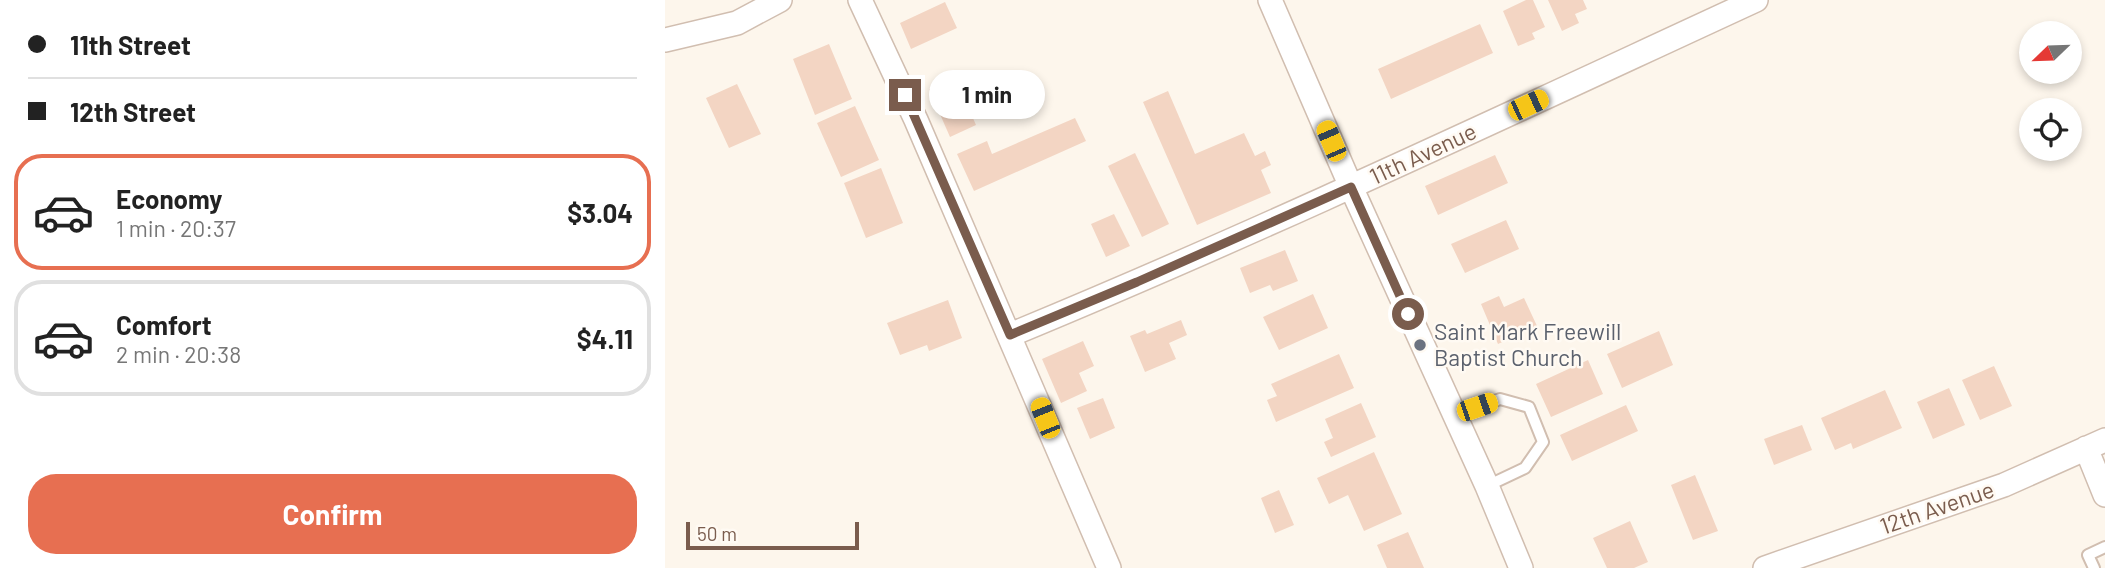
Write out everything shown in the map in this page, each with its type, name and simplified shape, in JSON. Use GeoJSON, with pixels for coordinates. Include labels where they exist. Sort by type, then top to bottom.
{"type":"FeatureCollection","features":[{"type":"Feature","properties":{"kind":"street"},"geometry":{"type":"LineString","coordinates":[[665,40],[737,23],[781,0]]}},
{"type":"Feature","properties":{"kind":"street"},"geometry":{"type":"LineString","coordinates":[[860,0],[911,107],[1109,568]]}},
{"type":"Feature","properties":{"kind":"street"},"geometry":{"type":"LineString","coordinates":[[1270,0],[1521,568]]}},
{"type":"Feature","properties":{"kind":"street","name":"11th Avenue"},"geometry":{"type":"LineString","coordinates":[[1010,335],[1351,187],[1756,0]]}},
{"type":"Feature","properties":{"kind":"street"},"geometry":{"type":"LineString","coordinates":[[2095,444],[2105,495]]}},
{"type":"Feature","properties":{"kind":"street","name":"12th Avenue"},"geometry":{"type":"LineString","coordinates":[[1765,568],[2004,485],[2095,444]]}},
{"type":"Feature","properties":{"kind":"lane"},"geometry":{"type":"LineString","coordinates":[[1454,415],[1500,399],[1529,407],[1543,442],[1525,468],[1487,486]]}},
{"type":"Feature","properties":{"kind":"lane"},"geometry":{"type":"LineString","coordinates":[[2094,568],[2088,555],[2105,547]]}},
{"type":"Feature","properties":{"kind":"building"},"geometry":{"type":"Polygon","coordinates":[[[1526,0],[1533,0],[1545,27],[1532,33],[1535,39],[1518,46],[1503,11],[1526,0]]]}},
{"type":"Feature","properties":{"kind":"building"},"geometry":{"type":"Polygon","coordinates":[[[1548,0],[1583,0],[1587,9],[1575,14],[1579,23],[1562,31],[1548,0]]]}},
{"type":"Feature","properties":{"kind":"building"},"geometry":{"type":"Polygon","coordinates":[[[945,2],[957,28],[911,49],[900,23],[945,2]]]}},
{"type":"Feature","properties":{"kind":"building"},"geometry":{"type":"Polygon","coordinates":[[[1480,24],[1493,53],[1391,99],[1378,69],[1480,24]]]}},
{"type":"Feature","properties":{"kind":"building"},"geometry":{"type":"Polygon","coordinates":[[[829,44],[852,99],[815,115],[793,59],[829,44]]]}},
{"type":"Feature","properties":{"kind":"building"},"geometry":{"type":"Polygon","coordinates":[[[955,77],[976,125],[950,137],[929,89],[955,77]]]}},
{"type":"Feature","properties":{"kind":"building"},"geometry":{"type":"Polygon","coordinates":[[[737,84],[761,134],[729,148],[706,98],[737,84]]]}},
{"type":"Feature","properties":{"kind":"building"},"geometry":{"type":"Polygon","coordinates":[[[1168,91],[1195,154],[1244,133],[1255,156],[1265,151],[1271,165],[1261,170],[1271,193],[1197,225],[1143,102],[1168,91]]]}},
{"type":"Feature","properties":{"kind":"building"},"geometry":{"type":"Polygon","coordinates":[[[855,106],[879,160],[841,177],[817,123],[855,106]]]}},
{"type":"Feature","properties":{"kind":"building"},"geometry":{"type":"Polygon","coordinates":[[[1075,118],[1086,141],[974,191],[957,154],[987,141],[992,154],[1075,118]]]}},
{"type":"Feature","properties":{"kind":"building"},"geometry":{"type":"Polygon","coordinates":[[[1135,153],[1169,224],[1142,237],[1108,166],[1135,153]]]}},
{"type":"Feature","properties":{"kind":"building"},"geometry":{"type":"Polygon","coordinates":[[[1495,155],[1508,183],[1438,215],[1425,186],[1495,155]]]}},
{"type":"Feature","properties":{"kind":"building"},"geometry":{"type":"Polygon","coordinates":[[[881,168],[903,223],[866,238],[844,183],[881,168]]]}},
{"type":"Feature","properties":{"kind":"building"},"geometry":{"type":"Polygon","coordinates":[[[1114,214],[1130,246],[1106,257],[1091,224],[1114,214]]]}},
{"type":"Feature","properties":{"kind":"building"},"geometry":{"type":"Polygon","coordinates":[[[1506,220],[1519,249],[1465,273],[1451,244],[1506,220]]]}},
{"type":"Feature","properties":{"kind":"building"},"geometry":{"type":"Polygon","coordinates":[[[1285,250],[1298,281],[1273,291],[1270,285],[1250,293],[1240,268],[1285,250]]]}},
{"type":"Feature","properties":{"kind":"building"},"geometry":{"type":"Polygon","coordinates":[[[1313,294],[1328,328],[1279,350],[1263,317],[1313,294]]]}},
{"type":"Feature","properties":{"kind":"building"},"geometry":{"type":"Polygon","coordinates":[[[1499,296],[1504,307],[1524,298],[1537,326],[1498,344],[1481,304],[1499,296]]]}},
{"type":"Feature","properties":{"kind":"building"},"geometry":{"type":"Polygon","coordinates":[[[948,300],[962,338],[929,351],[927,345],[900,355],[887,323],[948,300]]]}},
{"type":"Feature","properties":{"kind":"building"},"geometry":{"type":"Polygon","coordinates":[[[1181,320],[1187,335],[1169,343],[1176,359],[1145,372],[1130,336],[1145,330],[1147,334],[1181,320]]]}},
{"type":"Feature","properties":{"kind":"building"},"geometry":{"type":"Polygon","coordinates":[[[1659,331],[1673,365],[1622,388],[1607,354],[1659,331]]]}},
{"type":"Feature","properties":{"kind":"building"},"geometry":{"type":"Polygon","coordinates":[[[1083,341],[1094,366],[1079,373],[1087,391],[1061,403],[1042,359],[1083,341]]]}},
{"type":"Feature","properties":{"kind":"building"},"geometry":{"type":"Polygon","coordinates":[[[1339,354],[1354,388],[1276,422],[1267,400],[1277,396],[1271,384],[1339,354]]]}},
{"type":"Feature","properties":{"kind":"building"},"geometry":{"type":"Polygon","coordinates":[[[1588,360],[1603,394],[1551,417],[1536,384],[1588,360]]]}},
{"type":"Feature","properties":{"kind":"building"},"geometry":{"type":"Polygon","coordinates":[[[1994,366],[2012,406],[1980,420],[1962,380],[1994,366]]]}},
{"type":"Feature","properties":{"kind":"building"},"geometry":{"type":"Polygon","coordinates":[[[1949,388],[1965,425],[1933,439],[1917,402],[1949,388]]]}},
{"type":"Feature","properties":{"kind":"building"},"geometry":{"type":"Polygon","coordinates":[[[1885,390],[1902,428],[1853,449],[1851,443],[1835,450],[1821,418],[1885,390]]]}},
{"type":"Feature","properties":{"kind":"building"},"geometry":{"type":"Polygon","coordinates":[[[1103,398],[1115,428],[1090,439],[1077,408],[1103,398]]]}},
{"type":"Feature","properties":{"kind":"building"},"geometry":{"type":"Polygon","coordinates":[[[1361,403],[1376,437],[1331,457],[1324,442],[1333,438],[1325,419],[1361,403]]]}},
{"type":"Feature","properties":{"kind":"building"},"geometry":{"type":"Polygon","coordinates":[[[1626,405],[1638,431],[1572,461],[1560,435],[1626,405]]]}},
{"type":"Feature","properties":{"kind":"building"},"geometry":{"type":"Polygon","coordinates":[[[1802,425],[1812,450],[1774,465],[1764,439],[1802,425]]]}},
{"type":"Feature","properties":{"kind":"building"},"geometry":{"type":"Polygon","coordinates":[[[1374,452],[1402,514],[1364,531],[1348,495],[1329,504],[1317,478],[1374,452]]]}},
{"type":"Feature","properties":{"kind":"building"},"geometry":{"type":"Polygon","coordinates":[[[1695,475],[1718,531],[1693,540],[1671,485],[1695,475]]]}},
{"type":"Feature","properties":{"kind":"building"},"geometry":{"type":"Polygon","coordinates":[[[1279,490],[1294,525],[1275,533],[1261,498],[1279,490]]]}},
{"type":"Feature","properties":{"kind":"building"},"geometry":{"type":"Polygon","coordinates":[[[1630,521],[1648,562],[1634,568],[1607,568],[1593,538],[1630,521]]]}},
{"type":"Feature","properties":{"kind":"building"},"geometry":{"type":"Polygon","coordinates":[[[1408,532],[1424,568],[1387,568],[1377,545],[1408,532]]]}},
{"type":"Feature","properties":{"kind":"place","name":"Saint Mark Freewill Baptist Church"},"geometry":{"type":"Point","coordinates":[1420,345]}},
{"type":"Feature","properties":{"kind":"route"},"geometry":{"type":"LineString","coordinates":[[905,95],[1010,335],[1351,187],[1408,314]]}}]}
